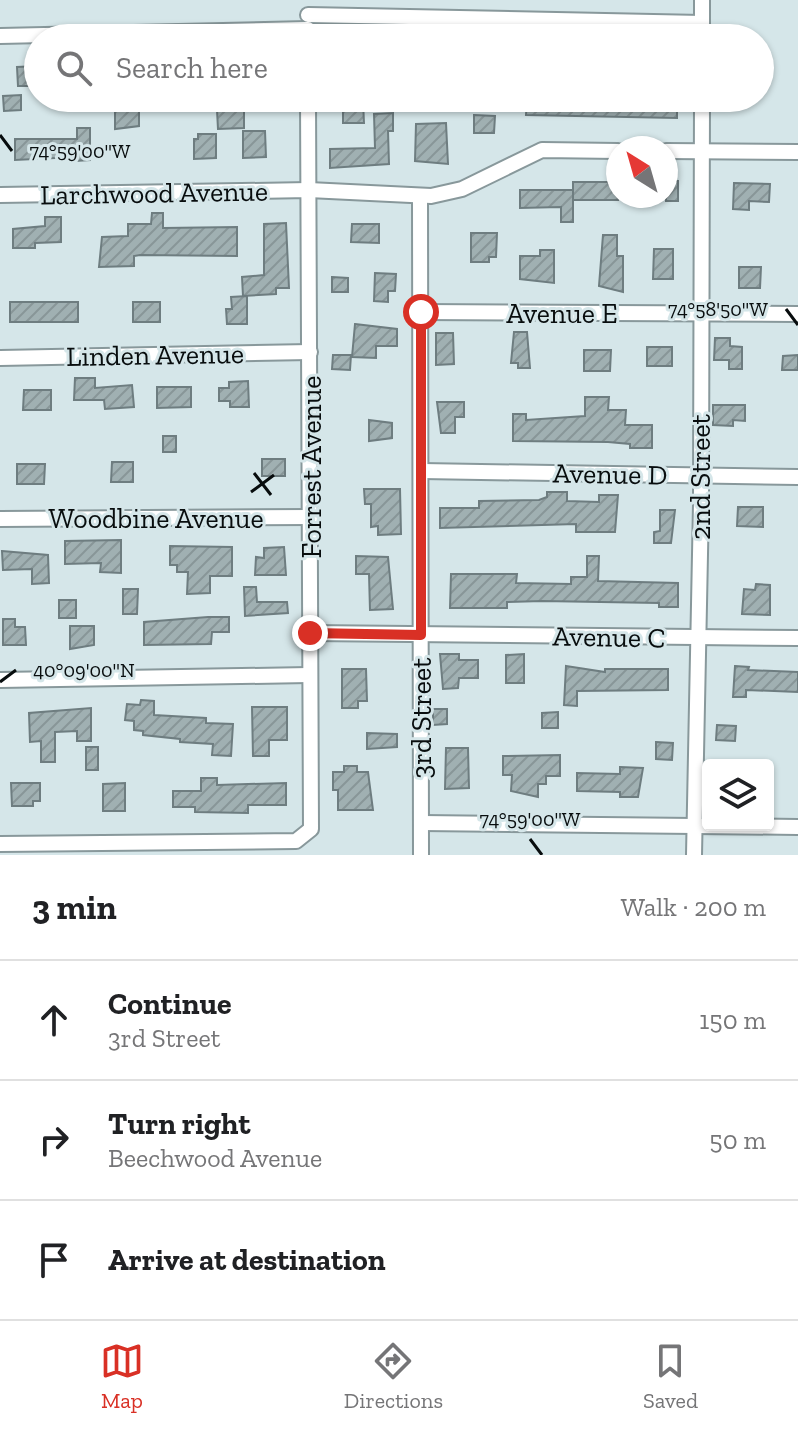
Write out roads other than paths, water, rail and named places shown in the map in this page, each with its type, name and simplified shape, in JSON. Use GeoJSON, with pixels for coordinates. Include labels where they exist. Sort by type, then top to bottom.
{"type":"FeatureCollection","features":[{"type":"Feature","properties":{"kind":"street"},"geometry":{"type":"LineString","coordinates":[[702,0],[702,24]]}},
{"type":"Feature","properties":{"kind":"street"},"geometry":{"type":"LineString","coordinates":[[231,24],[308,20],[451,24]]}},
{"type":"Feature","properties":{"kind":"street"},"geometry":{"type":"LineString","coordinates":[[0,36],[24,35]]}},
{"type":"Feature","properties":{"kind":"street","name":"Forrest Avenue"},"geometry":{"type":"LineString","coordinates":[[0,844],[296,841],[311,829],[308,112]]}},
{"type":"Feature","properties":{"kind":"street","name":"2nd Street"},"geometry":{"type":"LineString","coordinates":[[694,855],[701,476],[702,112]]}},
{"type":"Feature","properties":{"kind":"street","name":"Larchwood Avenue"},"geometry":{"type":"LineString","coordinates":[[0,195],[309,190],[420,197],[462,189],[542,150],[606,151]]}},
{"type":"Feature","properties":{"kind":"street"},"geometry":{"type":"LineString","coordinates":[[678,151],[798,152]]}},
{"type":"Feature","properties":{"kind":"street","name":"3rd Street"},"geometry":{"type":"LineString","coordinates":[[420,197],[421,855]]}},
{"type":"Feature","properties":{"kind":"street","name":"Avenue E"},"geometry":{"type":"LineString","coordinates":[[421,312],[798,314]]}},
{"type":"Feature","properties":{"kind":"street","name":"Linden Avenue"},"geometry":{"type":"LineString","coordinates":[[0,358],[310,352]]}},
{"type":"Feature","properties":{"kind":"street","name":"Avenue D"},"geometry":{"type":"LineString","coordinates":[[422,471],[798,477]]}},
{"type":"Feature","properties":{"kind":"street","name":"Woodbine Avenue"},"geometry":{"type":"LineString","coordinates":[[0,519],[312,517]]}},
{"type":"Feature","properties":{"kind":"street","name":"Avenue C"},"geometry":{"type":"LineString","coordinates":[[310,633],[798,638]]}},
{"type":"Feature","properties":{"kind":"street"},"geometry":{"type":"LineString","coordinates":[[0,680],[309,675]]}},
{"type":"Feature","properties":{"kind":"street"},"geometry":{"type":"LineString","coordinates":[[422,823],[798,827]]}}]}
